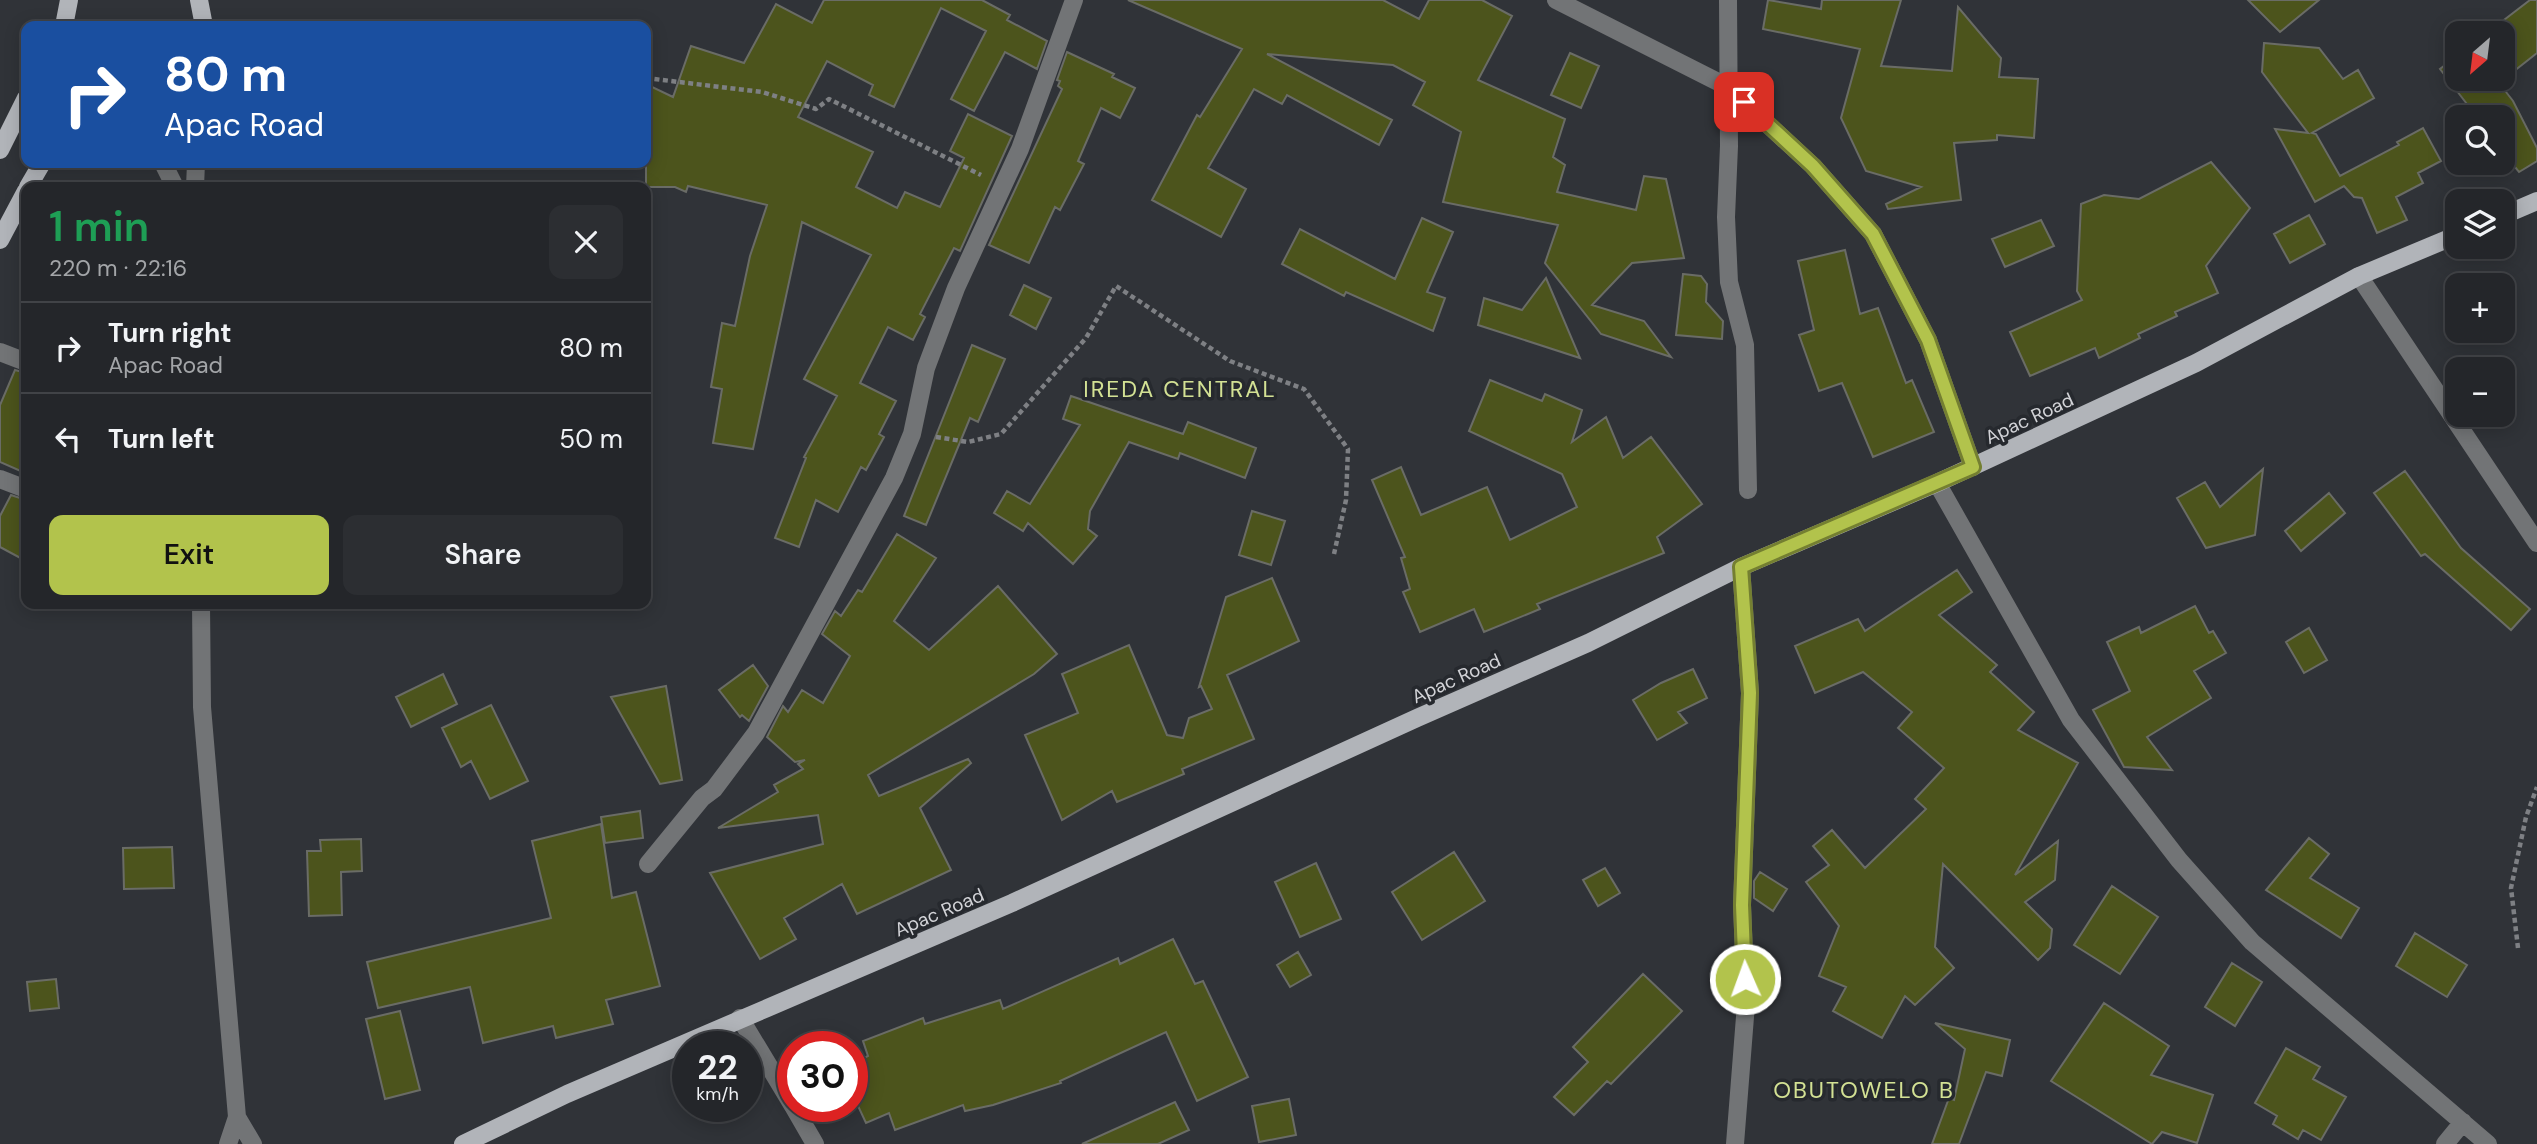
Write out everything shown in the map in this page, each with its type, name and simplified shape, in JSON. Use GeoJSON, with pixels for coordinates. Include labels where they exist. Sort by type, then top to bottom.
{"type":"FeatureCollection","features":[{"type":"Feature","properties":{"kind":"main road"},"geometry":{"type":"LineString","coordinates":[[65,21],[69,0]]}},
{"type":"Feature","properties":{"kind":"main road"},"geometry":{"type":"LineString","coordinates":[[199,0],[203,21]]}},
{"type":"Feature","properties":{"kind":"main road"},"geometry":{"type":"LineString","coordinates":[[0,150],[21,108]]}},
{"type":"Feature","properties":{"kind":"main road"},"geometry":{"type":"LineString","coordinates":[[0,240],[21,200]]}},
{"type":"Feature","properties":{"kind":"main road"},"geometry":{"type":"LineString","coordinates":[[2515,210],[2537,201]]}},
{"type":"Feature","properties":{"kind":"main road","name":"Apac Road"},"geometry":{"type":"LineString","coordinates":[[463,1144],[740,1018],[1013,903],[1588,643],[1741,567],[1973,467],[2196,363],[2359,275],[2445,240]]}},
{"type":"Feature","properties":{"kind":"street"},"geometry":{"type":"LineString","coordinates":[[648,864],[702,798],[713,789],[756,733],[894,478],[912,434],[926,368],[956,288],[1003,186],[1056,56],[1074,0]]}},
{"type":"Feature","properties":{"kind":"street"},"geometry":{"type":"LineString","coordinates":[[1556,0],[1726,86],[1813,166],[1873,234],[1928,340],[1973,467]]}},
{"type":"Feature","properties":{"kind":"street"},"geometry":{"type":"LineString","coordinates":[[1728,0],[1727,243],[1729,282],[1745,345],[1748,491]]}},
{"type":"Feature","properties":{"kind":"street"},"geometry":{"type":"LineString","coordinates":[[2359,275],[2537,543]]}},
{"type":"Feature","properties":{"kind":"street"},"geometry":{"type":"LineString","coordinates":[[2,357],[21,361]]}},
{"type":"Feature","properties":{"kind":"street"},"geometry":{"type":"LineString","coordinates":[[0,479],[21,487]]}},
{"type":"Feature","properties":{"kind":"street"},"geometry":{"type":"LineString","coordinates":[[1937,483],[2071,720],[2179,860],[2252,942],[2488,1144]]}},
{"type":"Feature","properties":{"kind":"street"},"geometry":{"type":"LineString","coordinates":[[1735,1144],[1746,1003],[1742,905],[1750,693],[1741,567]]}},
{"type":"Feature","properties":{"kind":"street"},"geometry":{"type":"LineString","coordinates":[[201,609],[202,707],[237,1116],[228,1144]]}},
{"type":"Feature","properties":{"kind":"street"},"geometry":{"type":"LineString","coordinates":[[740,1018],[777,1079]]}},
{"type":"Feature","properties":{"kind":"street"},"geometry":{"type":"LineString","coordinates":[[237,1116],[253,1144]]}},
{"type":"Feature","properties":{"kind":"street"},"geometry":{"type":"LineString","coordinates":[[803,1122],[816,1144]]}},
{"type":"Feature","properties":{"kind":"street"},"geometry":{"type":"LineString","coordinates":[[2445,1144],[2463,1122]]}},
{"type":"Feature","properties":{"kind":"path"},"geometry":{"type":"LineString","coordinates":[[651,79],[762,92],[816,109],[828,99],[1003,186]]}},
{"type":"Feature","properties":{"kind":"path"},"geometry":{"type":"LineString","coordinates":[[912,434],[968,442],[1001,434],[1086,338],[1116,286],[1230,361],[1304,388],[1348,449],[1346,500],[1334,554]]}},
{"type":"Feature","properties":{"kind":"path"},"geometry":{"type":"LineString","coordinates":[[2518,948],[2511,888],[2526,817],[2537,787]]}},
{"type":"Feature","properties":{"kind":"building"},"geometry":{"type":"Polygon","coordinates":[[[824,0],[982,0],[1010,15],[1007,20],[1047,41],[1037,69],[1005,52],[974,111],[951,99],[986,31],[941,8],[894,107],[869,95],[873,85],[827,61],[798,117],[873,152],[856,187],[897,208],[905,192],[940,207],[964,158],[950,151],[968,114],[1012,136],[960,251],[954,248],[920,314],[925,317],[913,340],[888,327],[860,383],[896,401],[879,434],[884,437],[866,470],[861,467],[838,512],[816,500],[799,547],[775,538],[806,458],[804,457],[837,396],[804,379],[871,255],[802,222],[753,449],[713,443],[722,389],[711,387],[722,323],[735,326],[750,256],[767,205],[688,186],[686,192],[675,187],[651,187],[651,182],[646,182],[646,168],[651,168],[651,86],[673,97],[691,46],[744,63],[776,4],[812,23],[824,0]]]}},
{"type":"Feature","properties":{"kind":"building"},"geometry":{"type":"Polygon","coordinates":[[[1128,0],[1383,0],[1419,19],[1429,0],[1482,0],[1512,16],[1478,80],[1565,119],[1553,157],[1565,165],[1557,192],[1636,210],[1644,176],[1666,179],[1684,258],[1632,263],[1592,305],[1644,321],[1671,357],[1601,334],[1545,263],[1558,225],[1443,202],[1461,132],[1413,105],[1425,82],[1393,65],[1267,54],[1392,120],[1379,145],[1287,95],[1282,104],[1254,89],[1208,168],[1246,189],[1221,237],[1152,200],[1197,115],[1200,117],[1242,49],[1128,0]]]}},
{"type":"Feature","properties":{"kind":"building"},"geometry":{"type":"Polygon","coordinates":[[[1768,0],[1821,9],[1822,0],[1901,0],[1881,66],[1952,71],[1958,7],[2001,58],[1999,77],[2038,79],[2034,138],[1997,135],[1997,140],[1954,143],[1961,200],[1888,209],[1886,204],[1921,187],[1866,171],[1841,118],[1860,49],[1763,29],[1768,0]]]}},
{"type":"Feature","properties":{"kind":"building"},"geometry":{"type":"Polygon","coordinates":[[[2248,0],[2319,0],[2280,32],[2248,0]]]}},
{"type":"Feature","properties":{"kind":"building"},"geometry":{"type":"Polygon","coordinates":[[[2530,0],[2537,0],[2537,53],[2515,70],[2515,21],[2503,21],[2530,0]]]}},
{"type":"Feature","properties":{"kind":"building"},"geometry":{"type":"Polygon","coordinates":[[[2264,43],[2319,48],[2343,79],[2358,70],[2374,98],[2312,133],[2316,134],[2340,176],[2399,145],[2397,142],[2423,128],[2441,161],[2418,173],[2423,183],[2396,197],[2407,220],[2377,233],[2362,198],[2354,197],[2344,186],[2315,202],[2275,129],[2308,133],[2262,72],[2264,43]]]}},
{"type":"Feature","properties":{"kind":"building"},"geometry":{"type":"Polygon","coordinates":[[[1067,52],[1114,74],[1112,77],[1135,88],[1120,118],[1101,108],[1078,161],[1084,164],[1060,210],[1055,207],[1029,263],[989,245],[1062,89],[1058,86],[1060,81],[1057,80],[1067,52]]]}},
{"type":"Feature","properties":{"kind":"building"},"geometry":{"type":"Polygon","coordinates":[[[1570,53],[1599,66],[1581,108],[1551,95],[1570,53]]]}},
{"type":"Feature","properties":{"kind":"building"},"geometry":{"type":"Polygon","coordinates":[[[2457,91],[2505,91],[2513,101],[2537,148],[2537,161],[2519,172],[2515,167],[2515,105],[2468,105],[2457,91]]]}},
{"type":"Feature","properties":{"kind":"building"},"geometry":{"type":"Polygon","coordinates":[[[2211,162],[2250,208],[2206,266],[2218,293],[2175,312],[2177,316],[2138,334],[2140,338],[2099,358],[2095,348],[2030,376],[2010,332],[2082,300],[2077,291],[2081,204],[2104,195],[2139,199],[2211,162]]]}},
{"type":"Feature","properties":{"kind":"building"},"geometry":{"type":"Polygon","coordinates":[[[2309,215],[2325,244],[2290,263],[2274,234],[2309,215]]]}},
{"type":"Feature","properties":{"kind":"building"},"geometry":{"type":"Polygon","coordinates":[[[1422,218],[1453,232],[1427,292],[1445,298],[1433,331],[1346,292],[1344,296],[1282,264],[1300,229],[1395,279],[1422,218]]]}},
{"type":"Feature","properties":{"kind":"building"},"geometry":{"type":"Polygon","coordinates":[[[2041,220],[2054,246],[2005,267],[1992,239],[2041,220]]]}},
{"type":"Feature","properties":{"kind":"building"},"geometry":{"type":"Polygon","coordinates":[[[1845,250],[1860,314],[1878,308],[1906,383],[1912,380],[1934,432],[1873,457],[1842,383],[1819,391],[1799,335],[1814,330],[1798,261],[1845,250]]]}},
{"type":"Feature","properties":{"kind":"building"},"geometry":{"type":"Polygon","coordinates":[[[1683,274],[1701,276],[1707,284],[1706,302],[1723,321],[1722,339],[1676,335],[1683,274]]]}},
{"type":"Feature","properties":{"kind":"building"},"geometry":{"type":"Polygon","coordinates":[[[1546,278],[1580,358],[1478,325],[1484,298],[1522,310],[1546,278]]]}},
{"type":"Feature","properties":{"kind":"building"},"geometry":{"type":"Polygon","coordinates":[[[1024,285],[1051,298],[1036,329],[1010,315],[1024,285]]]}},
{"type":"Feature","properties":{"kind":"building"},"geometry":{"type":"Polygon","coordinates":[[[972,345],[1005,359],[978,422],[970,418],[926,525],[904,516],[972,345]]]}},
{"type":"Feature","properties":{"kind":"building"},"geometry":{"type":"Polygon","coordinates":[[[15,370],[21,372],[21,471],[0,462],[0,405],[15,370]]]}},
{"type":"Feature","properties":{"kind":"building"},"geometry":{"type":"Polygon","coordinates":[[[1490,380],[1542,401],[1545,394],[1582,410],[1572,442],[1606,417],[1623,458],[1651,437],[1702,504],[1657,537],[1664,553],[1537,604],[1540,609],[1484,632],[1474,609],[1420,632],[1403,592],[1410,589],[1401,558],[1405,557],[1372,480],[1401,467],[1421,515],[1487,487],[1510,540],[1577,507],[1562,474],[1469,431],[1490,380]]]}},
{"type":"Feature","properties":{"kind":"building"},"geometry":{"type":"Polygon","coordinates":[[[1071,396],[1183,434],[1188,422],[1256,448],[1245,478],[1180,453],[1178,459],[1129,442],[1090,511],[1088,529],[1097,536],[1073,564],[1028,523],[1023,531],[994,513],[1007,491],[1030,504],[1080,425],[1063,419],[1071,396]]]}},
{"type":"Feature","properties":{"kind":"building"},"geometry":{"type":"Polygon","coordinates":[[[2263,469],[2255,535],[2206,548],[2177,498],[2205,482],[2220,507],[2263,469]]]}},
{"type":"Feature","properties":{"kind":"building"},"geometry":{"type":"Polygon","coordinates":[[[2405,471],[2461,548],[2530,609],[2511,630],[2425,554],[2421,556],[2374,493],[2405,471]]]}},
{"type":"Feature","properties":{"kind":"building"},"geometry":{"type":"Polygon","coordinates":[[[2329,493],[2345,513],[2301,551],[2285,531],[2329,493]]]}},
{"type":"Feature","properties":{"kind":"building"},"geometry":{"type":"Polygon","coordinates":[[[11,495],[21,498],[21,558],[0,547],[0,516],[11,495]]]}},
{"type":"Feature","properties":{"kind":"building"},"geometry":{"type":"Polygon","coordinates":[[[1252,511],[1285,521],[1271,565],[1239,555],[1252,511]]]}},
{"type":"Feature","properties":{"kind":"building"},"geometry":{"type":"Polygon","coordinates":[[[897,534],[936,558],[894,621],[929,650],[998,586],[1057,654],[1034,674],[868,775],[879,796],[968,759],[971,763],[920,808],[951,870],[857,914],[842,884],[784,918],[796,939],[760,959],[710,873],[823,844],[818,815],[718,828],[778,792],[774,785],[803,769],[798,764],[805,760],[795,762],[767,737],[783,706],[788,712],[802,690],[823,703],[850,656],[822,634],[835,611],[841,616],[858,590],[862,592],[897,534]]]}},
{"type":"Feature","properties":{"kind":"building"},"geometry":{"type":"Polygon","coordinates":[[[1957,570],[1972,592],[1939,615],[1997,665],[1990,672],[2034,712],[2018,730],[2078,763],[2015,875],[2058,841],[2055,880],[2025,902],[2052,929],[2050,948],[2038,960],[1943,864],[1935,947],[1954,968],[1915,1005],[1905,996],[1882,1038],[1833,1011],[1846,987],[1819,976],[1839,926],[1806,882],[1829,865],[1813,846],[1832,830],[1865,868],[1926,809],[1915,799],[1944,768],[1898,728],[1912,712],[1863,672],[1815,693],[1795,646],[1858,619],[1865,631],[1957,570]]]}},
{"type":"Feature","properties":{"kind":"building"},"geometry":{"type":"Polygon","coordinates":[[[1272,578],[1299,641],[1227,675],[1254,739],[1182,769],[1184,774],[1117,802],[1112,791],[1062,820],[1025,735],[1078,713],[1062,674],[1129,645],[1167,735],[1183,738],[1189,718],[1212,709],[1201,686],[1199,687],[1226,597],[1272,578]]]}},
{"type":"Feature","properties":{"kind":"building"},"geometry":{"type":"Polygon","coordinates":[[[2195,606],[2209,633],[2213,631],[2226,653],[2194,671],[2211,698],[2147,737],[2172,770],[2124,767],[2093,710],[2130,691],[2107,642],[2139,627],[2141,633],[2195,606]]]}},
{"type":"Feature","properties":{"kind":"building"},"geometry":{"type":"Polygon","coordinates":[[[2309,628],[2327,660],[2304,673],[2286,642],[2309,628]]]}},
{"type":"Feature","properties":{"kind":"building"},"geometry":{"type":"Polygon","coordinates":[[[753,665],[768,686],[749,721],[742,715],[740,717],[719,690],[753,665]]]}},
{"type":"Feature","properties":{"kind":"building"},"geometry":{"type":"Polygon","coordinates":[[[1693,669],[1707,698],[1678,712],[1687,723],[1657,740],[1633,700],[1661,683],[1693,669]]]}},
{"type":"Feature","properties":{"kind":"building"},"geometry":{"type":"Polygon","coordinates":[[[443,674],[457,704],[411,727],[396,697],[443,674]]]}},
{"type":"Feature","properties":{"kind":"building"},"geometry":{"type":"Polygon","coordinates":[[[666,686],[682,780],[660,784],[611,697],[666,686]]]}},
{"type":"Feature","properties":{"kind":"building"},"geometry":{"type":"Polygon","coordinates":[[[491,705],[528,781],[490,799],[471,761],[461,767],[442,728],[491,705]]]}},
{"type":"Feature","properties":{"kind":"building"},"geometry":{"type":"Polygon","coordinates":[[[640,811],[643,838],[605,843],[601,817],[640,811]]]}},
{"type":"Feature","properties":{"kind":"building"},"geometry":{"type":"Polygon","coordinates":[[[601,824],[612,898],[636,892],[660,986],[606,1000],[613,1024],[556,1038],[553,1026],[483,1043],[470,987],[378,1008],[367,962],[551,918],[532,841],[601,824]]]}},
{"type":"Feature","properties":{"kind":"building"},"geometry":{"type":"Polygon","coordinates":[[[2309,838],[2329,854],[2310,878],[2359,908],[2341,938],[2266,890],[2309,838]]]}},
{"type":"Feature","properties":{"kind":"building"},"geometry":{"type":"Polygon","coordinates":[[[361,839],[362,871],[341,872],[342,915],[309,916],[307,851],[321,851],[320,840],[361,839]]]}},
{"type":"Feature","properties":{"kind":"building"},"geometry":{"type":"Polygon","coordinates":[[[172,847],[174,888],[124,889],[123,848],[172,847]]]}},
{"type":"Feature","properties":{"kind":"building"},"geometry":{"type":"Polygon","coordinates":[[[1454,852],[1485,901],[1422,940],[1392,892],[1454,852]]]}},
{"type":"Feature","properties":{"kind":"building"},"geometry":{"type":"Polygon","coordinates":[[[1316,863],[1341,919],[1300,937],[1275,882],[1316,863]]]}},
{"type":"Feature","properties":{"kind":"building"},"geometry":{"type":"Polygon","coordinates":[[[1605,868],[1620,893],[1598,906],[1583,880],[1605,868]]]}},
{"type":"Feature","properties":{"kind":"building"},"geometry":{"type":"Polygon","coordinates":[[[1760,872],[1787,889],[1773,911],[1754,898],[1754,881],[1760,872]]]}},
{"type":"Feature","properties":{"kind":"building"},"geometry":{"type":"Polygon","coordinates":[[[2112,886],[2158,917],[2120,974],[2074,945],[2112,886]]]}},
{"type":"Feature","properties":{"kind":"building"},"geometry":{"type":"Polygon","coordinates":[[[2415,933],[2467,965],[2447,997],[2396,966],[2415,933]]]}},
{"type":"Feature","properties":{"kind":"building"},"geometry":{"type":"Polygon","coordinates":[[[1173,939],[1195,984],[1203,981],[1248,1077],[1197,1101],[1166,1032],[1060,1081],[1061,1083],[993,1105],[965,1111],[963,1105],[895,1130],[889,1113],[866,1123],[868,1039],[923,1018],[925,1024],[1000,1000],[1003,1009],[1118,958],[1120,964],[1173,939]]]}},
{"type":"Feature","properties":{"kind":"building"},"geometry":{"type":"Polygon","coordinates":[[[1298,952],[1311,975],[1290,987],[1277,965],[1298,952]]]}},
{"type":"Feature","properties":{"kind":"building"},"geometry":{"type":"Polygon","coordinates":[[[2232,963],[2262,982],[2235,1026],[2205,1007],[2232,963]]]}},
{"type":"Feature","properties":{"kind":"building"},"geometry":{"type":"Polygon","coordinates":[[[1643,974],[1682,1011],[1611,1084],[1607,1081],[1574,1115],[1554,1097],[1588,1062],[1573,1047],[1643,974]]]}},
{"type":"Feature","properties":{"kind":"building"},"geometry":{"type":"Polygon","coordinates":[[[56,979],[59,1008],[30,1011],[27,982],[56,979]]]}},
{"type":"Feature","properties":{"kind":"building"},"geometry":{"type":"Polygon","coordinates":[[[2104,1003],[2169,1046],[2151,1075],[2213,1095],[2197,1143],[2162,1132],[2152,1144],[2051,1081],[2104,1003]]]}},
{"type":"Feature","properties":{"kind":"building"},"geometry":{"type":"Polygon","coordinates":[[[400,1011],[420,1090],[385,1099],[366,1019],[400,1011]]]}},
{"type":"Feature","properties":{"kind":"building"},"geometry":{"type":"Polygon","coordinates":[[[1935,1023],[2010,1040],[2002,1076],[1986,1072],[1959,1144],[1932,1144],[1949,1098],[1954,1100],[1965,1049],[1935,1023]]]}},
{"type":"Feature","properties":{"kind":"building"},"geometry":{"type":"Polygon","coordinates":[[[2286,1048],[2320,1067],[2313,1079],[2346,1097],[2321,1140],[2303,1130],[2298,1139],[2273,1124],[2277,1116],[2255,1103],[2286,1048]]]}},
{"type":"Feature","properties":{"kind":"building"},"geometry":{"type":"Polygon","coordinates":[[[1289,1099],[1296,1135],[1259,1142],[1252,1106],[1289,1099]]]}},
{"type":"Feature","properties":{"kind":"building"},"geometry":{"type":"Polygon","coordinates":[[[1175,1102],[1189,1130],[1158,1144],[1082,1144],[1175,1102]]]}},
{"type":"Feature","properties":{"kind":"district","name":"IREDA CENTRAL"},"geometry":{"type":"Point","coordinates":[1180,389]}},
{"type":"Feature","properties":{"kind":"district","name":"OBUTOWELO B"},"geometry":{"type":"Point","coordinates":[1864,1090]}},
{"type":"Feature","properties":{"kind":"route"},"geometry":{"type":"LineString","coordinates":[[1744,102],[1813,166],[1873,234],[1928,340],[1973,467],[1741,567],[1750,693],[1742,905],[1745,979]]}}]}
